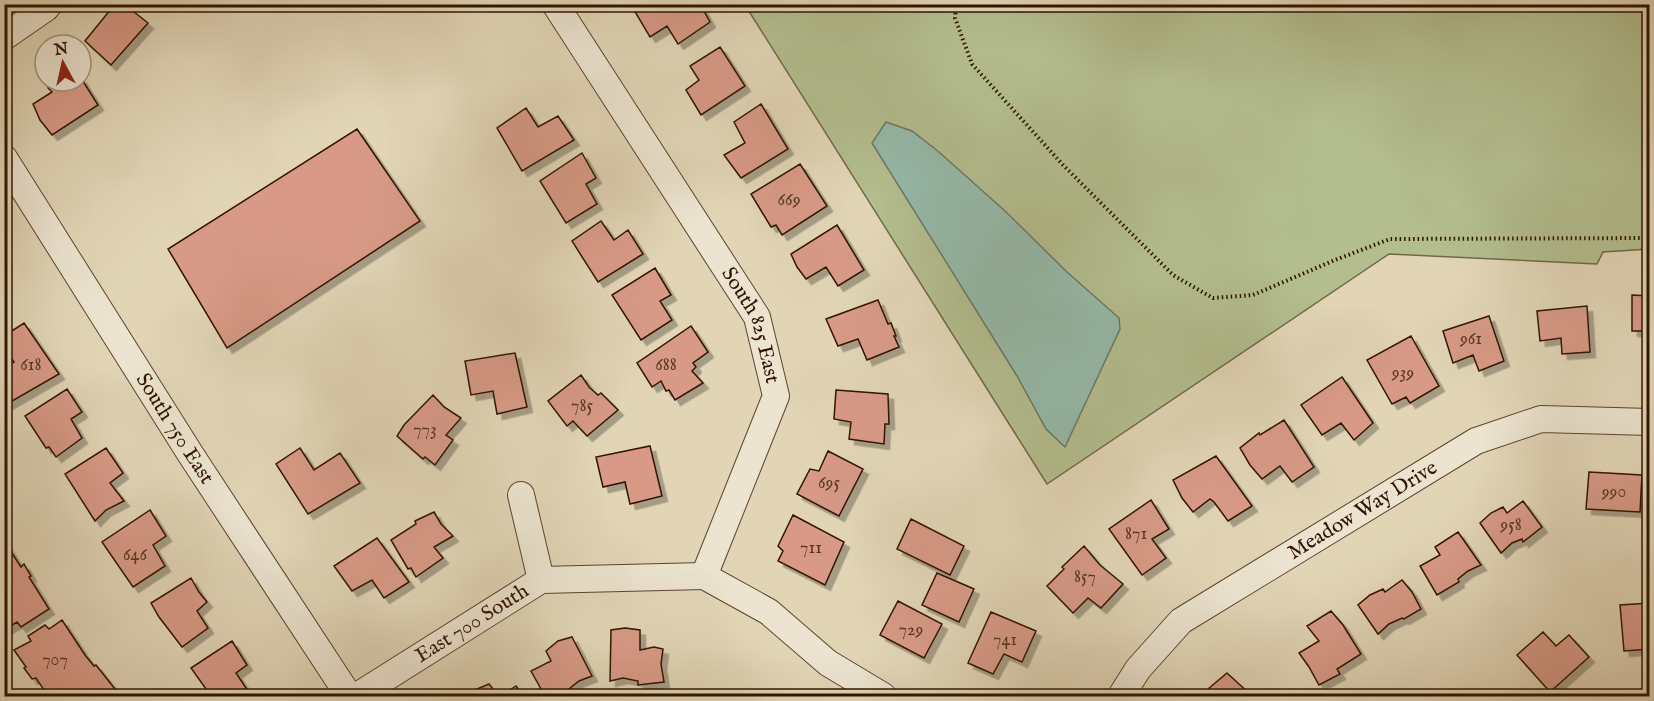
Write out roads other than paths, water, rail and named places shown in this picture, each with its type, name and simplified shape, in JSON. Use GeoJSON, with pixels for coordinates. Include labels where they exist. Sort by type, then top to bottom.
{"type":"FeatureCollection","features":[{"type":"Feature","properties":{"kind":"street"},"geometry":{"type":"LineString","coordinates":[[4,37],[49,4]]}},
{"type":"Feature","properties":{"kind":"street","name":"South 825 East"},"geometry":{"type":"LineString","coordinates":[[555,4],[757,317],[776,396],[704,576]]}},
{"type":"Feature","properties":{"kind":"street","name":"South 750 East"},"geometry":{"type":"LineString","coordinates":[[4,158],[191,455],[349,696]]}},
{"type":"Feature","properties":{"kind":"street","name":"Meadow Way Drive"},"geometry":{"type":"LineString","coordinates":[[1121,696],[1138,669],[1181,621],[1476,441],[1541,419],[1650,422]]}},
{"type":"Feature","properties":{"kind":"street"},"geometry":{"type":"LineString","coordinates":[[521,495],[541,580]]}},
{"type":"Feature","properties":{"kind":"street"},"geometry":{"type":"LineString","coordinates":[[704,576],[769,612],[828,663],[883,696]]}},
{"type":"Feature","properties":{"kind":"street","name":"East 700 South"},"geometry":{"type":"LineString","coordinates":[[357,696],[541,580],[704,576]]}}]}
